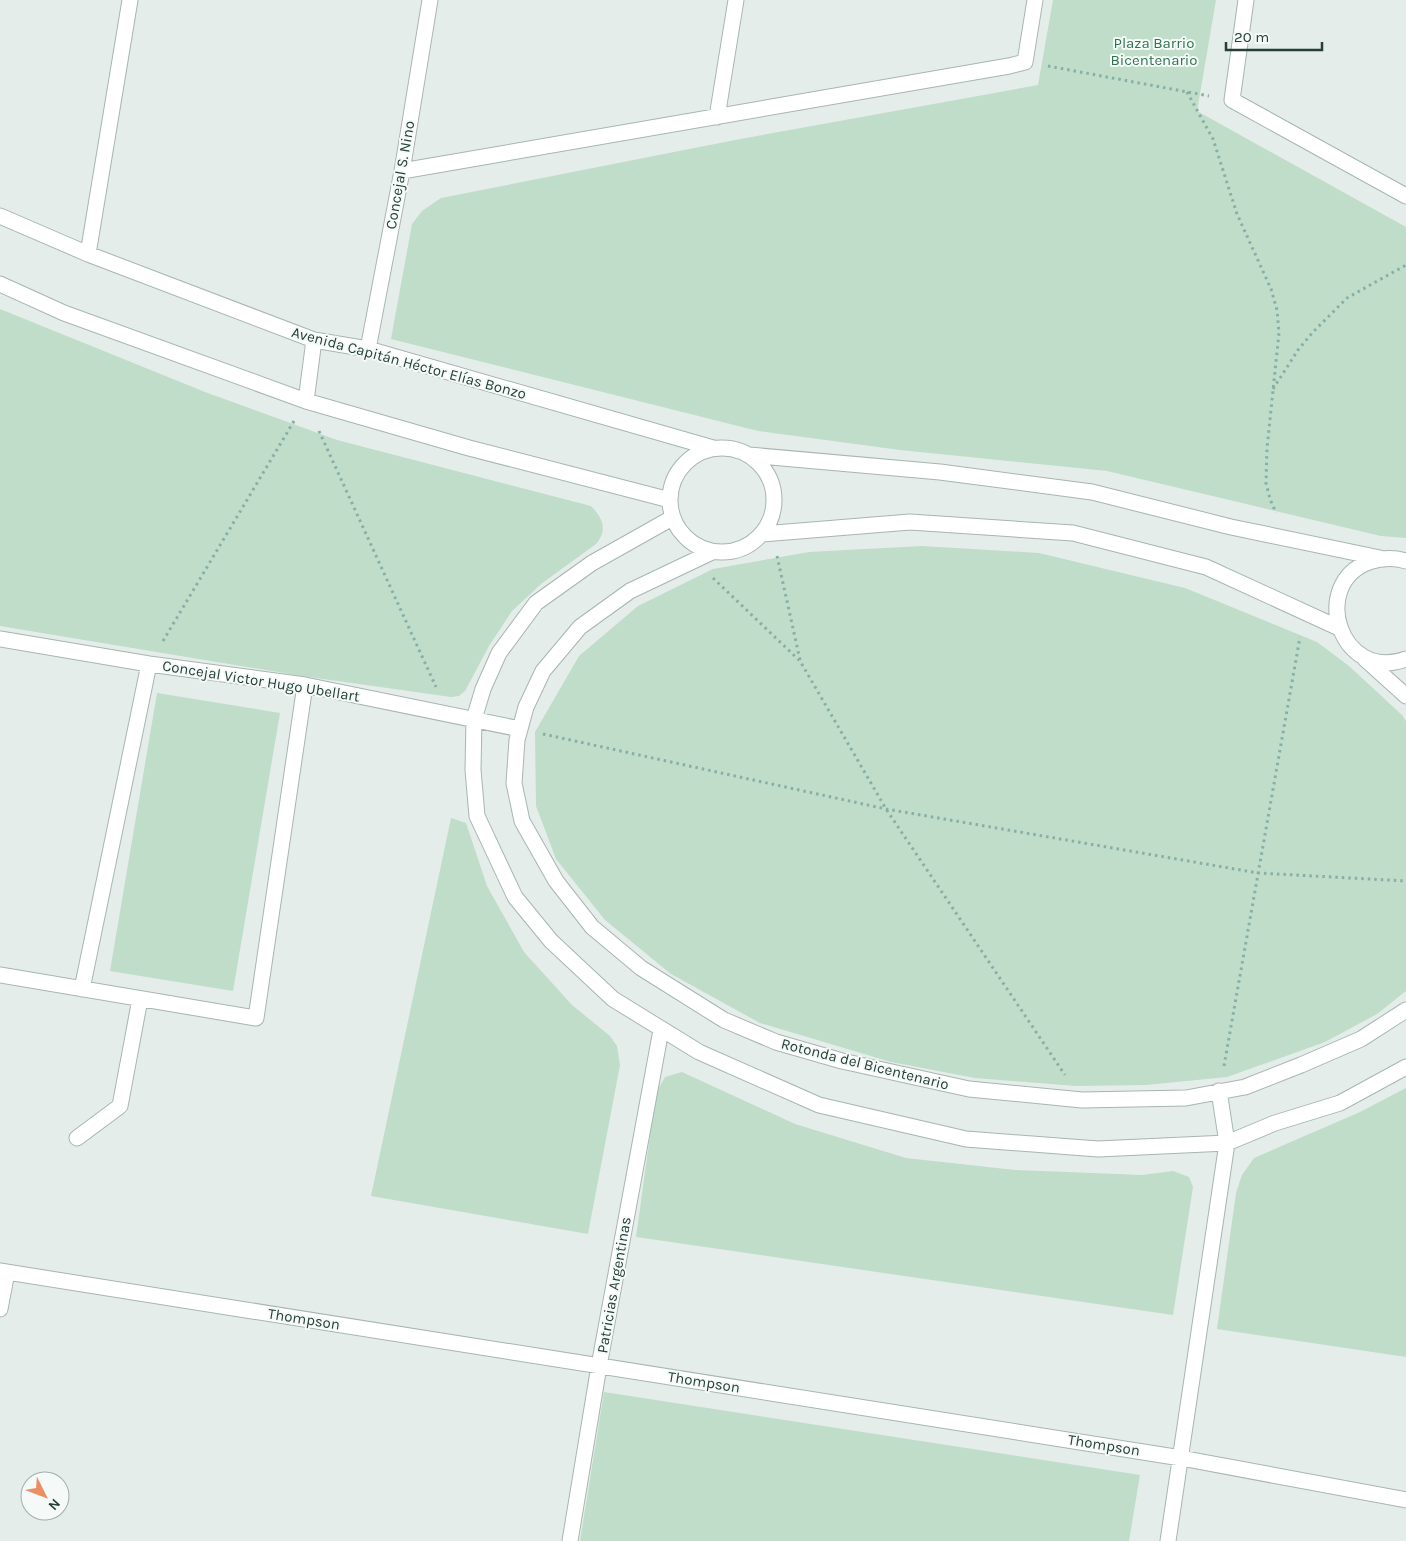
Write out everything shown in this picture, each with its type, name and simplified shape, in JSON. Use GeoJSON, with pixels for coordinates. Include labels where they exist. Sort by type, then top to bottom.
{"type":"FeatureCollection","features":[{"type":"Feature","properties":{"kind":"street"},"geometry":{"type":"LineString","coordinates":[[88,254],[130,0]]}},
{"type":"Feature","properties":{"kind":"street","name":"Concejal S. Nino"},"geometry":{"type":"LineString","coordinates":[[368,349],[402,171],[430,0]]}},
{"type":"Feature","properties":{"kind":"street"},"geometry":{"type":"LineString","coordinates":[[716,117],[736,0]]}},
{"type":"Feature","properties":{"kind":"street"},"geometry":{"type":"LineString","coordinates":[[402,171],[1025,62],[1035,0]]}},
{"type":"Feature","properties":{"kind":"street"},"geometry":{"type":"LineString","coordinates":[[1246,0],[1232,100],[1406,196]]}},
{"type":"Feature","properties":{"kind":"street","name":"Avenida Capitán Héctor Elías Bonzo"},"geometry":{"type":"LineString","coordinates":[[0,216],[88,254],[314,340],[368,349],[713,448]]}},
{"type":"Feature","properties":{"kind":"street"},"geometry":{"type":"LineString","coordinates":[[0,284],[64,313],[306,401],[470,448],[670,500]]}},
{"type":"Feature","properties":{"kind":"street"},"geometry":{"type":"LineString","coordinates":[[306,401],[314,340]]}},
{"type":"Feature","properties":{"kind":"street"},"geometry":{"type":"LineString","coordinates":[[1339,628],[1206,567],[1073,534],[910,522],[767,534],[748,546],[731,552],[712,552],[695,546],[681,534],[672,518],[670,500],[673,482],[682,466],[696,455],[713,448],[732,448],[749,455],[940,472],[1092,492],[1231,527],[1380,558],[1403,560]]}},
{"type":"Feature","properties":{"kind":"street"},"geometry":{"type":"LineString","coordinates":[[749,455],[762,467],[771,482],[774,500],[767,534]]}},
{"type":"Feature","properties":{"kind":"street"},"geometry":{"type":"LineString","coordinates":[[672,518],[592,563],[536,603],[500,653],[483,688],[474,719],[473,770],[477,816],[515,897],[551,941],[613,999],[699,1052],[819,1105],[966,1139],[1098,1149],[1227,1143],[1275,1123],[1340,1103],[1406,1067]]}},
{"type":"Feature","properties":{"kind":"street","name":"Rotonda del Bicentenario"},"geometry":{"type":"LineString","coordinates":[[712,552],[630,591],[580,627],[543,671],[526,707],[517,740],[514,783],[522,821],[556,881],[592,927],[641,968],[724,1020],[776,1042],[842,1061],[969,1089],[1082,1100],[1186,1098],[1245,1087],[1301,1066],[1361,1039],[1406,1010]]}},
{"type":"Feature","properties":{"kind":"street"},"geometry":{"type":"LineString","coordinates":[[1380,558],[1363,564],[1348,576],[1339,592],[1336,610],[1339,628],[1348,644],[1406,696]]}},
{"type":"Feature","properties":{"kind":"street","name":"Concejal Victor Hugo Ubellart"},"geometry":{"type":"LineString","coordinates":[[0,639],[149,664],[305,685],[520,729]]}},
{"type":"Feature","properties":{"kind":"street"},"geometry":{"type":"LineString","coordinates":[[1362,656],[1378,662],[1397,662],[1406,659]]}},
{"type":"Feature","properties":{"kind":"street"},"geometry":{"type":"LineString","coordinates":[[82,989],[149,664]]}},
{"type":"Feature","properties":{"kind":"street"},"geometry":{"type":"LineString","coordinates":[[0,975],[256,1018],[305,685]]}},
{"type":"Feature","properties":{"kind":"street"},"geometry":{"type":"LineString","coordinates":[[77,1138],[120,1106],[140,999]]}},
{"type":"Feature","properties":{"kind":"street","name":"Patricias Argentinas"},"geometry":{"type":"LineString","coordinates":[[570,1541],[599,1366],[661,1030]]}},
{"type":"Feature","properties":{"kind":"street"},"geometry":{"type":"LineString","coordinates":[[1168,1541],[1227,1143],[1219,1092]]}},
{"type":"Feature","properties":{"kind":"street"},"geometry":{"type":"LineString","coordinates":[[0,1309],[4,1271]]}},
{"type":"Feature","properties":{"kind":"street","name":"Thompson"},"geometry":{"type":"LineString","coordinates":[[4,1271],[1181,1458],[1406,1500]]}},
{"type":"Feature","properties":{"kind":"path"},"geometry":{"type":"LineString","coordinates":[[1025,62],[1232,100]]}},
{"type":"Feature","properties":{"kind":"path"},"geometry":{"type":"LineString","coordinates":[[1187,92],[1213,139],[1237,214],[1271,289],[1277,310],[1279,333],[1267,448],[1266,483],[1270,499],[1288,539]]}},
{"type":"Feature","properties":{"kind":"path"},"geometry":{"type":"LineString","coordinates":[[1273,389],[1312,332],[1347,298],[1406,265]]}},
{"type":"Feature","properties":{"kind":"path"},"geometry":{"type":"LineString","coordinates":[[149,664],[306,401]]}},
{"type":"Feature","properties":{"kind":"path"},"geometry":{"type":"LineString","coordinates":[[306,401],[449,714]]}},
{"type":"Feature","properties":{"kind":"path"},"geometry":{"type":"LineString","coordinates":[[767,534],[800,661],[886,809],[1082,1100]]}},
{"type":"Feature","properties":{"kind":"path"},"geometry":{"type":"LineString","coordinates":[[695,560],[800,661]]}},
{"type":"Feature","properties":{"kind":"path"},"geometry":{"type":"LineString","coordinates":[[1219,1092],[1304,612]]}},
{"type":"Feature","properties":{"kind":"path"},"geometry":{"type":"LineString","coordinates":[[520,729],[886,809],[1258,874],[1406,882]]}},
{"type":"Feature","properties":{"kind":"green space","name":"Plaza Barrio Bicentenario"},"geometry":{"type":"Polygon","coordinates":[[[1053,0],[1216,0],[1197,111],[1406,227],[1406,538],[1381,536],[1107,471],[900,450],[758,431],[391,339],[412,224],[422,211],[441,198],[735,140],[1038,85],[1053,0]]]}},
{"type":"Feature","properties":{"kind":"green space"},"geometry":{"type":"Polygon","coordinates":[[[0,309],[205,392],[337,440],[591,506],[601,520],[602,534],[596,544],[541,584],[512,611],[489,646],[465,691],[459,696],[451,697],[302,676],[0,626],[0,309]]]}},
{"type":"Feature","properties":{"kind":"green space"},"geometry":{"type":"Polygon","coordinates":[[[922,546],[1039,553],[1185,588],[1317,642],[1349,666],[1402,715],[1406,721],[1406,991],[1377,1014],[1325,1042],[1227,1077],[1146,1085],[1076,1086],[975,1078],[891,1062],[760,1023],[671,974],[605,920],[556,859],[536,806],[535,732],[579,656],[638,606],[713,569],[809,552],[922,546]]]}},
{"type":"Feature","properties":{"kind":"green space"},"geometry":{"type":"Polygon","coordinates":[[[157,693],[280,713],[233,991],[110,971],[157,693]]]}},
{"type":"Feature","properties":{"kind":"green space"},"geometry":{"type":"Polygon","coordinates":[[[451,818],[466,823],[487,886],[524,952],[572,1005],[610,1036],[617,1046],[620,1065],[588,1234],[371,1196],[451,818]]]}},
{"type":"Feature","properties":{"kind":"green space"},"geometry":{"type":"Polygon","coordinates":[[[682,1072],[795,1124],[906,1158],[1015,1170],[1142,1175],[1173,1171],[1189,1177],[1193,1187],[1173,1315],[636,1237],[656,1093],[665,1077],[682,1072]]]}},
{"type":"Feature","properties":{"kind":"green space"},"geometry":{"type":"Polygon","coordinates":[[[1406,1088],[1406,1357],[1217,1329],[1236,1193],[1242,1175],[1254,1158],[1360,1112],[1406,1088]]]}},
{"type":"Feature","properties":{"kind":"green space"},"geometry":{"type":"Polygon","coordinates":[[[604,1392],[1140,1475],[1129,1541],[580,1541],[604,1392]]]}}]}
